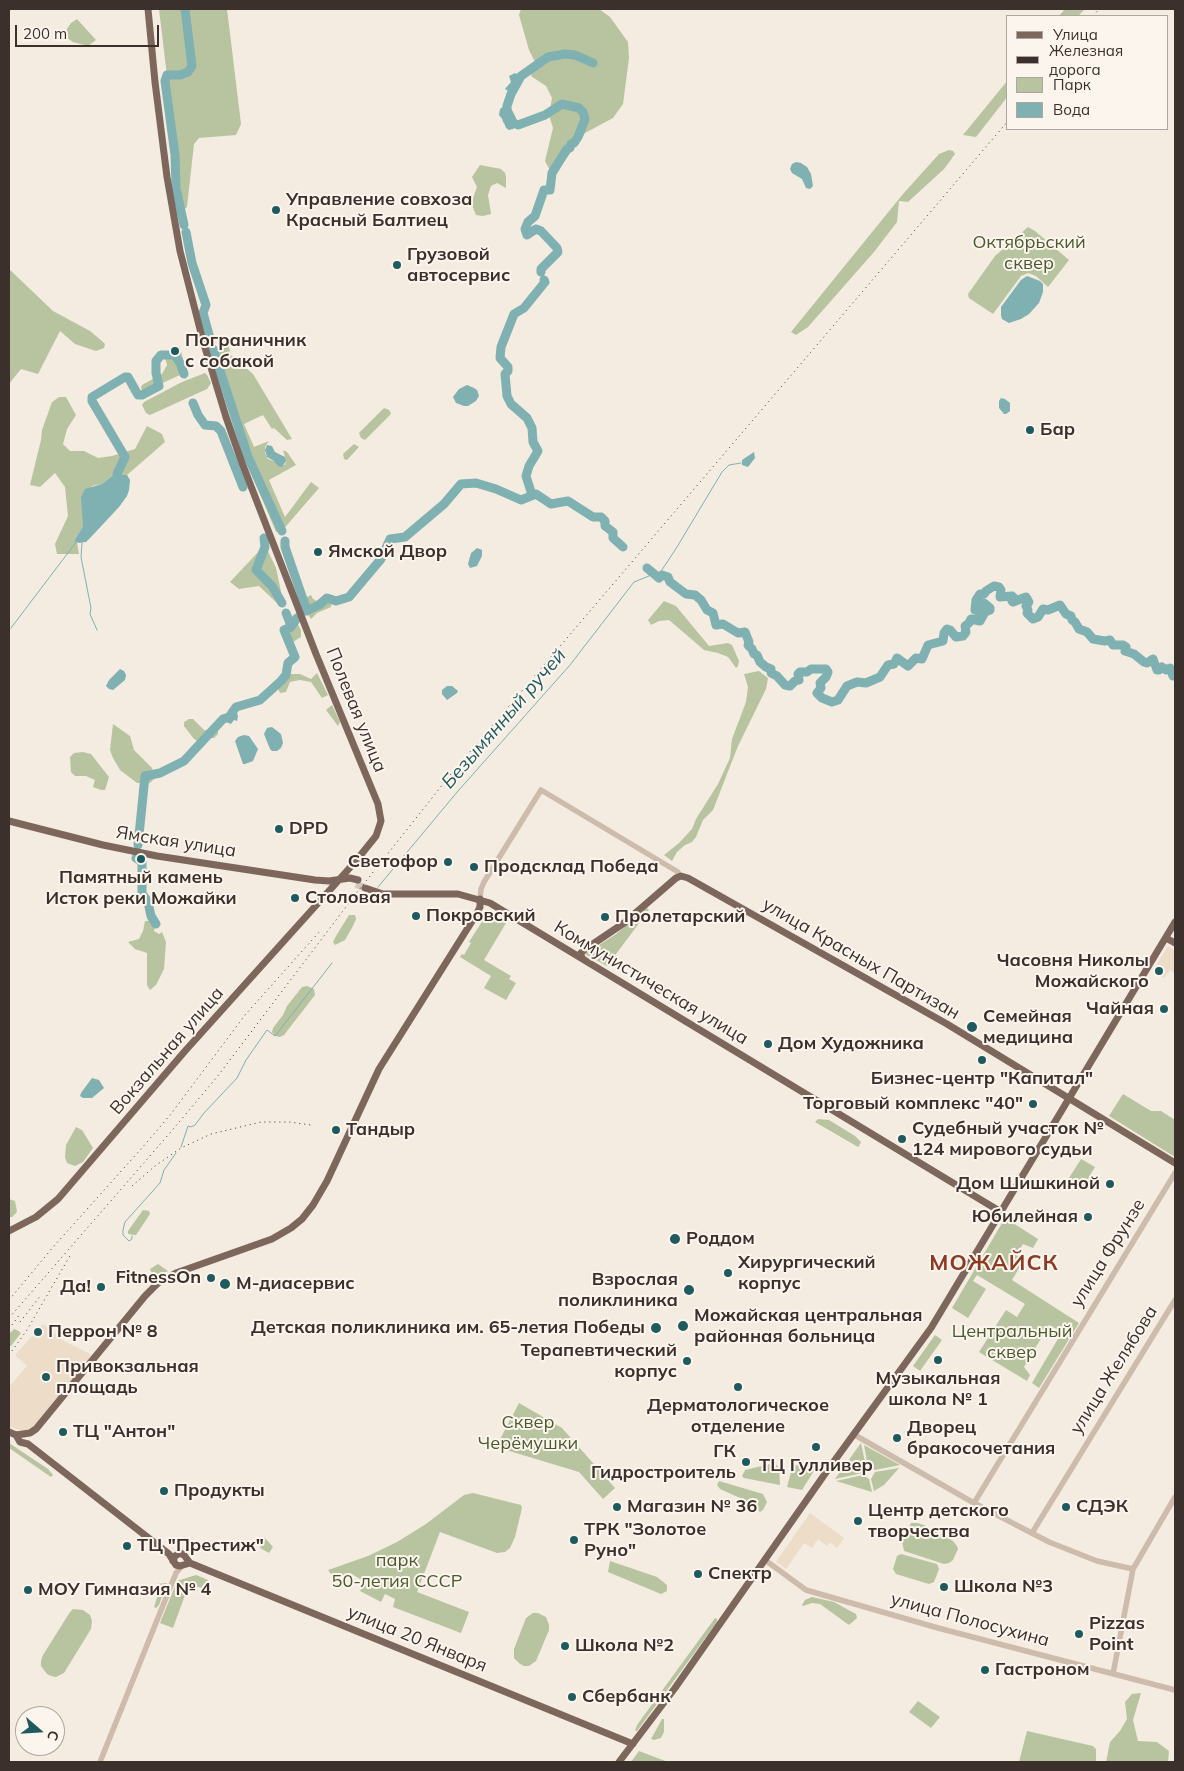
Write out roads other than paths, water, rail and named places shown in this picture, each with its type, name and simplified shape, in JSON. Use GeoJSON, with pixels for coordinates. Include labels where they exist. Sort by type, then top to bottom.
{"type":"FeatureCollection","features":[{"type":"Feature","properties":{"kind":"main road","name":"Полевая улица"},"geometry":{"type":"LineString","coordinates":[[148,9],[154,82],[166,168],[186,275],[203,341],[227,422],[316,654],[380,810],[381,821],[377,835],[340,880]]}},
{"type":"Feature","properties":{"kind":"main road","name":"Ямская улица"},"geometry":{"type":"LineString","coordinates":[[9,821],[129,851],[315,880],[356,882]]}},
{"type":"Feature","properties":{"kind":"main road"},"geometry":{"type":"LineString","coordinates":[[328,891],[356,882],[353,870],[355,862]]}},
{"type":"Feature","properties":{"kind":"main road"},"geometry":{"type":"LineString","coordinates":[[583,960],[580,953],[618,927],[678,874]]}},
{"type":"Feature","properties":{"kind":"main road","name":"улица Красных Партизан"},"geometry":{"type":"LineString","coordinates":[[678,874],[921,1009],[1175,1163]]}},
{"type":"Feature","properties":{"kind":"main road"},"geometry":{"type":"LineString","coordinates":[[314,905],[324,888],[322,884],[315,880]]}},
{"type":"Feature","properties":{"kind":"main road","name":"Вокзальная улица"},"geometry":{"type":"LineString","coordinates":[[9,1231],[36,1217],[58,1198],[314,905],[340,880]]}},
{"type":"Feature","properties":{"kind":"main road","name":"Коммунистическая улица"},"geometry":{"type":"LineString","coordinates":[[366,887],[374,892],[385,894],[450,893],[466,895],[490,903],[1001,1212]]}},
{"type":"Feature","properties":{"kind":"main road"},"geometry":{"type":"LineString","coordinates":[[23,1438],[36,1429],[145,1296],[158,1283],[176,1273],[274,1238],[292,1228],[302,1219],[313,1205],[329,1177],[379,1069],[476,915],[480,907],[480,899]]}},
{"type":"Feature","properties":{"kind":"main road"},"geometry":{"type":"LineString","coordinates":[[620,1762],[766,1560],[853,1434],[931,1328],[1175,922]]}},
{"type":"Feature","properties":{"kind":"main road"},"geometry":{"type":"LineString","coordinates":[[1166,938],[1175,943]]}},
{"type":"Feature","properties":{"kind":"main road"},"geometry":{"type":"LineString","coordinates":[[565,948],[591,945]]}},
{"type":"Feature","properties":{"kind":"main road"},"geometry":{"type":"LineString","coordinates":[[9,1432],[23,1438],[173,1558],[178,1566],[186,1562],[181,1553],[173,1558]]}},
{"type":"Feature","properties":{"kind":"main road","name":"улица 20 Января"},"geometry":{"type":"LineString","coordinates":[[186,1562],[633,1744]]}},
{"type":"Feature","properties":{"kind":"street"},"geometry":{"type":"LineString","coordinates":[[480,899],[482,885],[541,790],[678,874]]}},
{"type":"Feature","properties":{"kind":"street","name":"улица Фрунзе"},"geometry":{"type":"LineString","coordinates":[[974,1503],[1175,1173]]}},
{"type":"Feature","properties":{"kind":"street","name":"улица Желябова"},"geometry":{"type":"LineString","coordinates":[[1032,1533],[1175,1300]]}},
{"type":"Feature","properties":{"kind":"street"},"geometry":{"type":"LineString","coordinates":[[853,1434],[974,1503],[1048,1542],[1097,1561],[1133,1570]]}},
{"type":"Feature","properties":{"kind":"street"},"geometry":{"type":"LineString","coordinates":[[1113,1674],[1133,1570],[1175,1497]]}},
{"type":"Feature","properties":{"kind":"street"},"geometry":{"type":"LineString","coordinates":[[173,1558],[176,1573]]}},
{"type":"Feature","properties":{"kind":"street","name":"улица Полосухина"},"geometry":{"type":"LineString","coordinates":[[766,1560],[806,1590],[938,1628],[1175,1690]]}},
{"type":"Feature","properties":{"kind":"street"},"geometry":{"type":"LineString","coordinates":[[100,1762],[176,1573],[186,1562]]}},
{"type":"Feature","properties":{"kind":"water"},"geometry":{"type":"Polygon","coordinates":[[[515,73],[521,76],[523,81],[513,94],[505,89],[511,82],[509,76],[515,73]]]}},
{"type":"Feature","properties":{"kind":"water"},"geometry":{"type":"Polygon","coordinates":[[[504,106],[511,108],[516,118],[518,125],[513,129],[509,130],[506,128],[499,115],[500,109],[504,106]]]}},
{"type":"Feature","properties":{"kind":"water"},"geometry":{"type":"Polygon","coordinates":[[[796,162],[807,167],[811,174],[813,186],[810,189],[806,188],[802,179],[792,173],[790,169],[792,164],[796,162]]]}},
{"type":"Feature","properties":{"kind":"water"},"geometry":{"type":"Polygon","coordinates":[[[1027,276],[1043,284],[1043,292],[1039,303],[1029,314],[1009,323],[1002,319],[1001,307],[1021,280],[1027,276]]]}},
{"type":"Feature","properties":{"kind":"water"},"geometry":{"type":"Polygon","coordinates":[[[467,385],[477,390],[479,396],[476,401],[468,406],[464,406],[456,403],[453,397],[459,389],[467,385]]]}},
{"type":"Feature","properties":{"kind":"water"},"geometry":{"type":"Polygon","coordinates":[[[1001,398],[1010,403],[1010,411],[1006,414],[999,408],[1001,398]]]}},
{"type":"Feature","properties":{"kind":"water"},"geometry":{"type":"Polygon","coordinates":[[[267,445],[272,446],[275,452],[285,457],[286,461],[282,467],[267,457],[265,450],[267,445]]]}},
{"type":"Feature","properties":{"kind":"water"},"geometry":{"type":"Polygon","coordinates":[[[754,452],[755,458],[748,467],[742,465],[742,460],[754,452]]]}},
{"type":"Feature","properties":{"kind":"water"},"geometry":{"type":"Polygon","coordinates":[[[117,474],[127,475],[130,480],[127,496],[86,542],[79,543],[74,541],[83,526],[81,497],[85,489],[102,484],[117,474]]]}},
{"type":"Feature","properties":{"kind":"water"},"geometry":{"type":"Polygon","coordinates":[[[477,548],[482,550],[482,556],[477,566],[470,568],[468,564],[471,553],[477,548]]]}},
{"type":"Feature","properties":{"kind":"water"},"geometry":{"type":"Polygon","coordinates":[[[120,669],[126,675],[125,680],[113,690],[109,689],[106,686],[109,680],[120,669]]]}},
{"type":"Feature","properties":{"kind":"water"},"geometry":{"type":"Polygon","coordinates":[[[447,686],[452,686],[458,691],[447,700],[442,694],[442,690],[447,686]]]}},
{"type":"Feature","properties":{"kind":"water"},"geometry":{"type":"Polygon","coordinates":[[[232,710],[236,711],[238,716],[237,721],[234,720],[231,724],[223,719],[232,710]]]}},
{"type":"Feature","properties":{"kind":"water"},"geometry":{"type":"Polygon","coordinates":[[[272,727],[281,734],[283,743],[277,751],[270,749],[264,734],[267,728],[272,727]]]}},
{"type":"Feature","properties":{"kind":"water"},"geometry":{"type":"Polygon","coordinates":[[[249,736],[258,749],[253,761],[243,764],[235,741],[238,737],[249,736]]]}},
{"type":"Feature","properties":{"kind":"water"},"geometry":{"type":"Polygon","coordinates":[[[92,1078],[99,1080],[104,1088],[92,1098],[83,1098],[80,1096],[81,1093],[92,1078]]]}},
{"type":"Feature","properties":{"kind":"waterway"},"geometry":{"type":"LineString","coordinates":[[184,225],[176,188],[175,155],[165,81],[167,75],[180,75],[188,72],[192,66],[185,9]]}},
{"type":"Feature","properties":{"kind":"waterway"},"geometry":{"type":"LineString","coordinates":[[541,272],[541,269],[558,252],[557,248],[541,231],[536,229],[527,235],[525,229],[528,222],[535,216],[544,190],[550,190],[552,173],[567,149],[570,148],[571,144],[578,137],[585,119],[583,112],[579,108],[562,104],[545,115],[518,125],[507,120],[507,106],[521,76],[548,57],[565,54],[575,55],[593,63]]}},
{"type":"Feature","properties":{"kind":"waterway"},"geometry":{"type":"LineString","coordinates":[[186,232],[192,263],[206,305],[203,313],[211,342]]}},
{"type":"Feature","properties":{"kind":"waterway"},"geometry":{"type":"LineString","coordinates":[[532,495],[526,476],[529,466],[538,451],[533,442],[532,428],[527,418],[511,404],[507,396],[505,374],[508,371],[508,367],[500,358],[501,347],[514,314],[524,308],[545,282],[544,280]]}},
{"type":"Feature","properties":{"kind":"waterway"},"geometry":{"type":"LineString","coordinates":[[213,349],[248,457],[282,531]]}},
{"type":"Feature","properties":{"kind":"waterway"},"geometry":{"type":"LineString","coordinates":[[117,474],[125,457],[92,401],[92,397],[125,377],[128,377],[138,395],[142,395],[159,386],[156,361],[161,355],[175,355],[184,374]]}},
{"type":"Feature","properties":{"kind":"waterway"},"geometry":{"type":"LineString","coordinates":[[193,403],[205,425],[216,426],[221,431],[243,487]]}},
{"type":"Feature","properties":{"kind":"waterway"},"geometry":{"type":"LineString","coordinates":[[658,576],[722,472],[729,465],[741,463]]}},
{"type":"Feature","properties":{"kind":"waterway"},"geometry":{"type":"LineString","coordinates":[[306,611],[319,605],[327,598],[336,601],[349,597],[381,559],[390,539],[405,537],[444,504],[461,484],[476,483],[521,500],[536,494],[551,504],[568,501],[593,517],[601,517],[605,521],[605,526],[613,532],[613,538],[623,547]]}},
{"type":"Feature","properties":{"kind":"waterway"},"geometry":{"type":"LineString","coordinates":[[264,538],[265,547],[256,570],[272,586],[282,603]]}},
{"type":"Feature","properties":{"kind":"waterway"},"geometry":{"type":"LineString","coordinates":[[11,628],[77,541]]}},
{"type":"Feature","properties":{"kind":"waterway"},"geometry":{"type":"LineString","coordinates":[[285,541],[285,547],[307,611]]}},
{"type":"Feature","properties":{"kind":"waterway"},"geometry":{"type":"LineString","coordinates":[[82,543],[81,557],[91,608],[90,614],[97,630]]}},
{"type":"Feature","properties":{"kind":"waterway"},"geometry":{"type":"LineString","coordinates":[[647,568],[659,578],[662,575],[668,577],[670,582],[686,594],[695,595],[701,600],[707,610],[713,613],[716,625],[723,624],[738,633],[745,632],[749,642],[748,645],[754,654],[757,655],[760,662],[771,669],[771,673],[777,676],[785,685],[790,686],[799,680],[798,674],[800,672],[807,672],[811,669],[826,669],[828,672],[820,683],[821,688],[817,693],[822,698],[832,702],[838,700],[847,686],[857,682],[866,683],[880,677],[888,665],[894,664],[897,658],[908,666],[916,658],[922,659],[928,645],[943,641],[944,633],[947,629],[956,637],[963,636],[966,632],[965,626],[971,619],[980,621],[985,612],[990,610],[984,603],[978,606],[977,611],[975,610],[976,600],[980,594],[984,594],[994,586],[999,587],[1001,590],[1000,597],[1012,596],[1014,598],[1013,602],[1026,597],[1029,602],[1026,606],[1027,613],[1033,619],[1038,617],[1043,609],[1048,610],[1060,605],[1066,614],[1071,616],[1079,629],[1087,632],[1093,639],[1110,640],[1113,645],[1123,645],[1126,647],[1125,651],[1134,654],[1144,662],[1147,663],[1153,659],[1157,670],[1162,667],[1166,670],[1170,668],[1173,676],[1175,676]]}},
{"type":"Feature","properties":{"kind":"waterway","name":"Безымянный ручей"},"geometry":{"type":"LineString","coordinates":[[378,887],[458,791],[570,665],[634,582],[649,576],[652,571]]}},
{"type":"Feature","properties":{"kind":"waterway"},"geometry":{"type":"LineString","coordinates":[[286,613],[291,626]]}},
{"type":"Feature","properties":{"kind":"waterway"},"geometry":{"type":"LineString","coordinates":[[138,845],[145,776],[160,773],[184,761],[223,719],[229,717],[236,707],[260,700],[281,681],[286,675],[288,663],[295,657],[284,630],[291,627],[297,618]]}},
{"type":"Feature","properties":{"kind":"waterway"},"geometry":{"type":"LineString","coordinates":[[137,856],[136,858],[142,862],[142,893],[148,902],[151,916],[156,924]]}},
{"type":"Feature","properties":{"kind":"waterway"},"geometry":{"type":"LineString","coordinates":[[181,1147],[188,1126],[195,1125],[237,1078],[246,1060],[267,1030],[275,1036],[332,963]]}},
{"type":"Feature","properties":{"kind":"waterway"},"geometry":{"type":"LineString","coordinates":[[132,1236],[132,1239],[129,1241],[123,1235],[125,1222],[160,1183],[164,1170],[176,1153]]}},
{"type":"Feature","properties":{"kind":"tunnel"},"geometry":{"type":"LineString","coordinates":[[356,884],[365,888]]}},
{"type":"Feature","properties":{"kind":"railway"},"geometry":{"type":"LineString","coordinates":[[1094,15],[1099,9]]}},
{"type":"Feature","properties":{"kind":"railway"},"geometry":{"type":"LineString","coordinates":[[9,1318],[217,1077],[355,895],[451,774],[1006,123]]}},
{"type":"Feature","properties":{"kind":"railway"},"geometry":{"type":"LineString","coordinates":[[9,1300],[54,1246],[171,1114],[245,1015],[321,930]]}},
{"type":"Feature","properties":{"kind":"railway"},"geometry":{"type":"LineString","coordinates":[[132,1186],[155,1166],[181,1148],[211,1134],[261,1122],[289,1122],[311,1125]]}},
{"type":"Feature","properties":{"kind":"railway"},"geometry":{"type":"LineString","coordinates":[[9,1355],[27,1330],[71,1254]]}},
{"type":"Feature","properties":{"kind":"railway"},"geometry":{"type":"LineString","coordinates":[[20,1322],[41,1295]]}},
{"type":"Feature","properties":{"kind":"railway"},"geometry":{"type":"LineString","coordinates":[[9,1329],[20,1314]]}},
{"type":"Feature","properties":{"kind":"place","name":"Управление совхоза Красный Балтиец"},"geometry":{"type":"Point","coordinates":[276,210]}},
{"type":"Feature","properties":{"kind":"place","name":"Грузовой автосервис"},"geometry":{"type":"Point","coordinates":[397,265]}},
{"type":"Feature","properties":{"kind":"place","name":"Пограничник с собакой"},"geometry":{"type":"Point","coordinates":[175,351]}},
{"type":"Feature","properties":{"kind":"place","name":"Бар"},"geometry":{"type":"Point","coordinates":[1030,430]}},
{"type":"Feature","properties":{"kind":"place","name":"Ямской Двор"},"geometry":{"type":"Point","coordinates":[318,552]}},
{"type":"Feature","properties":{"kind":"place","name":"DPD"},"geometry":{"type":"Point","coordinates":[279,829]}},
{"type":"Feature","properties":{"kind":"place","name":"Памятный камень Исток реки Можайки"},"geometry":{"type":"Point","coordinates":[141,859]}},
{"type":"Feature","properties":{"kind":"place","name":"Светофор"},"geometry":{"type":"Point","coordinates":[448,862]}},
{"type":"Feature","properties":{"kind":"place","name":"Продсклад Победа"},"geometry":{"type":"Point","coordinates":[474,867]}},
{"type":"Feature","properties":{"kind":"place","name":"Столовая"},"geometry":{"type":"Point","coordinates":[295,898]}},
{"type":"Feature","properties":{"kind":"place","name":"Покровский"},"geometry":{"type":"Point","coordinates":[416,916]}},
{"type":"Feature","properties":{"kind":"place","name":"Пролетарский"},"geometry":{"type":"Point","coordinates":[605,917]}},
{"type":"Feature","properties":{"kind":"place","name":"Часовня Николы Можайского"},"geometry":{"type":"Point","coordinates":[1159,971]}},
{"type":"Feature","properties":{"kind":"place","name":"Чайная"},"geometry":{"type":"Point","coordinates":[1164,1009]}},
{"type":"Feature","properties":{"kind":"place","name":"Семейная медицина"},"geometry":{"type":"Point","coordinates":[972,1027]}},
{"type":"Feature","properties":{"kind":"place","name":"Дом Художника"},"geometry":{"type":"Point","coordinates":[768,1044]}},
{"type":"Feature","properties":{"kind":"place","name":"Бизнес-центр \"Капитал\""},"geometry":{"type":"Point","coordinates":[982,1060]}},
{"type":"Feature","properties":{"kind":"place","name":"Торговый комплекс \"40\""},"geometry":{"type":"Point","coordinates":[1033,1104]}},
{"type":"Feature","properties":{"kind":"place","name":"Тандыр"},"geometry":{"type":"Point","coordinates":[336,1130]}},
{"type":"Feature","properties":{"kind":"place","name":"Судебный участок № 124 мирового судьи"},"geometry":{"type":"Point","coordinates":[902,1139]}},
{"type":"Feature","properties":{"kind":"place","name":"Дом Шишкиной"},"geometry":{"type":"Point","coordinates":[1110,1184]}},
{"type":"Feature","properties":{"kind":"place","name":"Юбилейная"},"geometry":{"type":"Point","coordinates":[1088,1217]}},
{"type":"Feature","properties":{"kind":"place","name":"Роддом"},"geometry":{"type":"Point","coordinates":[675,1239]}},
{"type":"Feature","properties":{"kind":"place","name":"Хирургический корпус"},"geometry":{"type":"Point","coordinates":[728,1273]}},
{"type":"Feature","properties":{"kind":"place","name":"FitnessOn"},"geometry":{"type":"Point","coordinates":[211,1278]}},
{"type":"Feature","properties":{"kind":"place","name":"М-диасервис"},"geometry":{"type":"Point","coordinates":[225,1284]}},
{"type":"Feature","properties":{"kind":"place","name":"Да!"},"geometry":{"type":"Point","coordinates":[101,1287]}},
{"type":"Feature","properties":{"kind":"place","name":"Взрослая поликлиника"},"geometry":{"type":"Point","coordinates":[689,1290]}},
{"type":"Feature","properties":{"kind":"place","name":"Можайская центральная районная больница"},"geometry":{"type":"Point","coordinates":[683,1326]}},
{"type":"Feature","properties":{"kind":"place","name":"Детская поликлиника им. 65-летия Победы"},"geometry":{"type":"Point","coordinates":[656,1328]}},
{"type":"Feature","properties":{"kind":"place","name":"Перрон № 8"},"geometry":{"type":"Point","coordinates":[38,1332]}},
{"type":"Feature","properties":{"kind":"place","name":"Музыкальная школа № 1"},"geometry":{"type":"Point","coordinates":[938,1360]}},
{"type":"Feature","properties":{"kind":"place","name":"Терапевтический корпус"},"geometry":{"type":"Point","coordinates":[687,1361]}},
{"type":"Feature","properties":{"kind":"place","name":"Привокзальная площадь"},"geometry":{"type":"Point","coordinates":[46,1377]}},
{"type":"Feature","properties":{"kind":"place","name":"Дерматологическое отделение"},"geometry":{"type":"Point","coordinates":[738,1387]}},
{"type":"Feature","properties":{"kind":"place","name":"ТЦ \"Антон\""},"geometry":{"type":"Point","coordinates":[63,1432]}},
{"type":"Feature","properties":{"kind":"place","name":"Дворец бракосочетания"},"geometry":{"type":"Point","coordinates":[897,1438]}},
{"type":"Feature","properties":{"kind":"place","name":"ТЦ Гулливер"},"geometry":{"type":"Point","coordinates":[816,1447]}},
{"type":"Feature","properties":{"kind":"place","name":"ГК Гидростроитель"},"geometry":{"type":"Point","coordinates":[746,1462]}},
{"type":"Feature","properties":{"kind":"place","name":"Продукты"},"geometry":{"type":"Point","coordinates":[164,1491]}},
{"type":"Feature","properties":{"kind":"place","name":"Магазин № 36"},"geometry":{"type":"Point","coordinates":[617,1507]}},
{"type":"Feature","properties":{"kind":"place","name":"СДЭК"},"geometry":{"type":"Point","coordinates":[1066,1507]}},
{"type":"Feature","properties":{"kind":"place","name":"Центр детского творчества"},"geometry":{"type":"Point","coordinates":[858,1521]}},
{"type":"Feature","properties":{"kind":"place","name":"ТРК \"Золотое Руно\""},"geometry":{"type":"Point","coordinates":[574,1540]}},
{"type":"Feature","properties":{"kind":"place","name":"ТЦ \"Престиж\""},"geometry":{"type":"Point","coordinates":[127,1546]}},
{"type":"Feature","properties":{"kind":"place","name":"Спектр"},"geometry":{"type":"Point","coordinates":[698,1574]}},
{"type":"Feature","properties":{"kind":"place","name":"Школа №3"},"geometry":{"type":"Point","coordinates":[944,1587]}},
{"type":"Feature","properties":{"kind":"place","name":"МОУ Гимназия № 4"},"geometry":{"type":"Point","coordinates":[28,1590]}},
{"type":"Feature","properties":{"kind":"place","name":"Pizzas Point"},"geometry":{"type":"Point","coordinates":[1079,1634]}},
{"type":"Feature","properties":{"kind":"place","name":"Школа №2"},"geometry":{"type":"Point","coordinates":[565,1646]}},
{"type":"Feature","properties":{"kind":"place","name":"Гастроном"},"geometry":{"type":"Point","coordinates":[985,1670]}},
{"type":"Feature","properties":{"kind":"place","name":"Сбербанк"},"geometry":{"type":"Point","coordinates":[572,1697]}},
{"type":"Feature","properties":{"kind":"district","name":"МОЖАЙСК"},"geometry":{"type":"Point","coordinates":[994,1263]}},
{"type":"Feature","properties":{"kind":"park label","name":"Октябрьский сквер"},"geometry":{"type":"Point","coordinates":[1029,253]}},
{"type":"Feature","properties":{"kind":"park label","name":"Центральный сквер"},"geometry":{"type":"Point","coordinates":[1012,1342]}},
{"type":"Feature","properties":{"kind":"park label","name":"Сквер Черёмушки"},"geometry":{"type":"Point","coordinates":[528,1434]}},
{"type":"Feature","properties":{"kind":"park label","name":"парк 50-летия СССР"},"geometry":{"type":"Point","coordinates":[397,1571]}}]}
